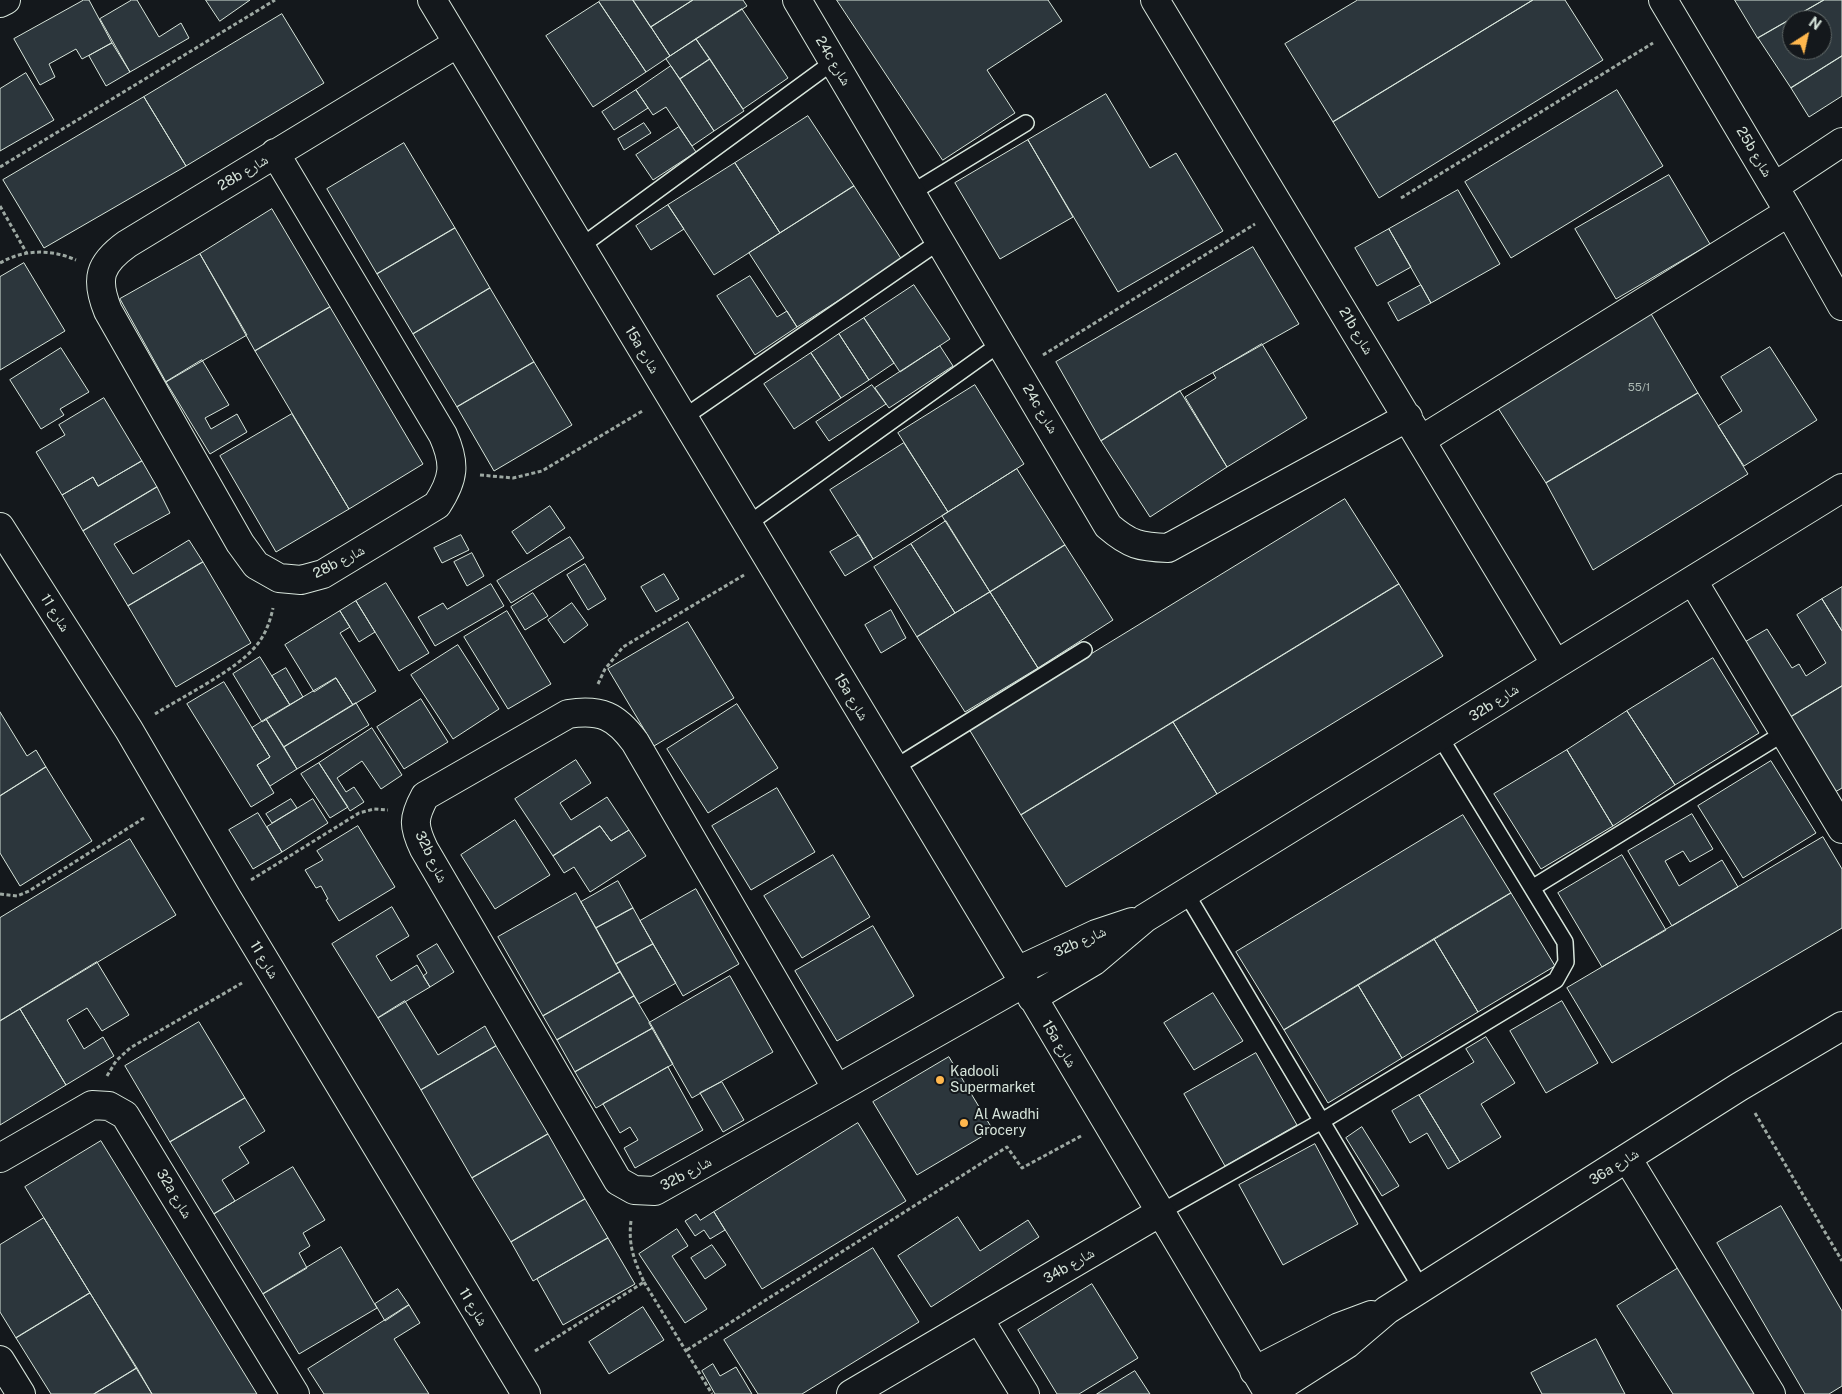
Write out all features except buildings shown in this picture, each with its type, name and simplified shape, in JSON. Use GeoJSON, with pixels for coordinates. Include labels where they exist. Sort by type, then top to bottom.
{"type":"FeatureCollection","features":[{"type":"Feature","properties":{"kind":"street"},"geometry":{"type":"LineString","coordinates":[[0,3],[6,0]]}},
{"type":"Feature","properties":{"kind":"street","name":"15a شارع"},"geometry":{"type":"LineString","coordinates":[[432,0],[1269,1394]]}},
{"type":"Feature","properties":{"kind":"street","name":"24c شارع"},"geometry":{"type":"LineString","coordinates":[[797,0],[1108,526],[1123,539],[1142,548],[1168,548],[1414,428],[1789,212]]}},
{"type":"Feature","properties":{"kind":"street","name":"21b شارع"},"geometry":{"type":"LineString","coordinates":[[1154,0],[1556,663]]}},
{"type":"Feature","properties":{"kind":"street","name":"25b شارع"},"geometry":{"type":"LineString","coordinates":[[1663,0],[1789,212],[1842,306]]}},
{"type":"Feature","properties":{"kind":"street","name":"28b شارع"},"geometry":{"type":"LineString","coordinates":[[275,153],[443,435],[451,452],[452,471],[448,489],[437,506],[323,574],[301,580],[279,578],[256,565],[240,544],[108,311],[100,292],[102,272],[112,255],[128,244],[275,153],[458,44]]}},
{"type":"Feature","properties":{"kind":"street"},"geometry":{"type":"LineString","coordinates":[[1774,187],[1842,142]]}},
{"type":"Feature","properties":{"kind":"street","name":"32b شارع"},"geometry":{"type":"LineString","coordinates":[[837,1090],[636,742],[623,725],[606,715],[586,711],[568,714],[441,785],[425,796],[416,814],[416,832],[424,849],[602,1157],[618,1181],[634,1190],[655,1191],[672,1183],[837,1090],[1024,984],[1096,934],[1145,918],[1842,488]]}},
{"type":"Feature","properties":{"kind":"street","name":"شارع 11"},"geometry":{"type":"LineString","coordinates":[[0,527],[129,730],[269,968],[526,1394]]}},
{"type":"Feature","properties":{"kind":"street"},"geometry":{"type":"LineString","coordinates":[[1692,581],[1784,733],[1838,815]]}},
{"type":"Feature","properties":{"kind":"street","name":"36a شارع"},"geometry":{"type":"LineString","coordinates":[[1269,1394],[1348,1344],[1386,1310],[1739,1087],[1842,1026]]}},
{"type":"Feature","properties":{"kind":"street"},"geometry":{"type":"LineString","coordinates":[[0,1158],[92,1105]]}},
{"type":"Feature","properties":{"kind":"street","name":"32a شارع"},"geometry":{"type":"LineString","coordinates":[[92,1105],[109,1106],[124,1114],[135,1129],[295,1394]]}},
{"type":"Feature","properties":{"kind":"street"},"geometry":{"type":"LineString","coordinates":[[1626,1158],[1771,1394]]}},
{"type":"Feature","properties":{"kind":"street","name":"34b شارع"},"geometry":{"type":"LineString","coordinates":[[851,1394],[1159,1213]]}},
{"type":"Feature","properties":{"kind":"street","name":"36a شارع"},"geometry":{"type":"LineString","coordinates":[[1254,1370],[1339,1327],[1386,1310]]}},
{"type":"Feature","properties":{"kind":"street"},"geometry":{"type":"LineString","coordinates":[[979,1319],[1025,1394]]}},
{"type":"Feature","properties":{"kind":"street"},"geometry":{"type":"LineString","coordinates":[[0,1360],[21,1394]]}},
{"type":"Feature","properties":{"kind":"lane"},"geometry":{"type":"LineString","coordinates":[[580,247],[833,62]]}},
{"type":"Feature","properties":{"kind":"lane"},"geometry":{"type":"LineString","coordinates":[[911,193],[1026,123]]}},
{"type":"Feature","properties":{"kind":"lane"},"geometry":{"type":"LineString","coordinates":[[676,406],[940,241]]}},
{"type":"Feature","properties":{"kind":"lane"},"geometry":{"type":"LineString","coordinates":[[748,524],[1001,343]]}},
{"type":"Feature","properties":{"kind":"lane"},"geometry":{"type":"LineString","coordinates":[[894,768],[1084,650]]}},
{"type":"Feature","properties":{"kind":"lane"},"geometry":{"type":"LineString","coordinates":[[1532,888],[1784,733]]}},
{"type":"Feature","properties":{"kind":"lane"},"geometry":{"type":"LineString","coordinates":[[1159,1213],[1322,1120],[1556,980],[1566,962],[1565,942],[1440,737]]}},
{"type":"Feature","properties":{"kind":"lane"},"geometry":{"type":"LineString","coordinates":[[1186,893],[1421,1288]]}},
{"type":"Feature","properties":{"kind":"path"},"geometry":{"type":"LineString","coordinates":[[0,168],[275,0]]}},
{"type":"Feature","properties":{"kind":"path"},"geometry":{"type":"LineString","coordinates":[[1401,198],[1679,27]]}},
{"type":"Feature","properties":{"kind":"path"},"geometry":{"type":"LineString","coordinates":[[0,206],[26,252]]}},
{"type":"Feature","properties":{"kind":"path"},"geometry":{"type":"LineString","coordinates":[[1017,372],[1281,208]]}},
{"type":"Feature","properties":{"kind":"path"},"geometry":{"type":"LineString","coordinates":[[0,263],[26,252],[44,252],[67,256],[102,272]]}},
{"type":"Feature","properties":{"kind":"path"},"geometry":{"type":"LineString","coordinates":[[452,471],[513,478],[542,471],[676,406]]}},
{"type":"Feature","properties":{"kind":"path"},"geometry":{"type":"LineString","coordinates":[[586,711],[605,669],[623,646],[769,560]]}},
{"type":"Feature","properties":{"kind":"path"},"geometry":{"type":"LineString","coordinates":[[129,730],[240,661],[255,647],[266,630],[273,610],[279,578]]}},
{"type":"Feature","properties":{"kind":"path"},"geometry":{"type":"LineString","coordinates":[[0,894],[17,896],[29,891],[170,801]]}},
{"type":"Feature","properties":{"kind":"path"},"geometry":{"type":"LineString","coordinates":[[226,896],[359,813],[374,809],[416,814]]}},
{"type":"Feature","properties":{"kind":"path"},"geometry":{"type":"LineString","coordinates":[[92,1105],[116,1061],[130,1048],[269,968]]}},
{"type":"Feature","properties":{"kind":"path"},"geometry":{"type":"LineString","coordinates":[[1739,1087],[1842,1261]]}},
{"type":"Feature","properties":{"kind":"path"},"geometry":{"type":"LineString","coordinates":[[686,1350],[1007,1147],[1022,1168],[1106,1123]]}},
{"type":"Feature","properties":{"kind":"path"},"geometry":{"type":"LineString","coordinates":[[634,1190],[629,1239],[631,1254],[644,1282],[712,1394]]}},
{"type":"Feature","properties":{"kind":"path"},"geometry":{"type":"LineString","coordinates":[[510,1367],[644,1282]]}},
{"type":"Feature","properties":{"kind":"place","name":"Kadooli Supermarket"},"geometry":{"type":"Point","coordinates":[940,1080]}},
{"type":"Feature","properties":{"kind":"place","name":"Al Awadhi Grocery"},"geometry":{"type":"Point","coordinates":[964,1123]}}]}
